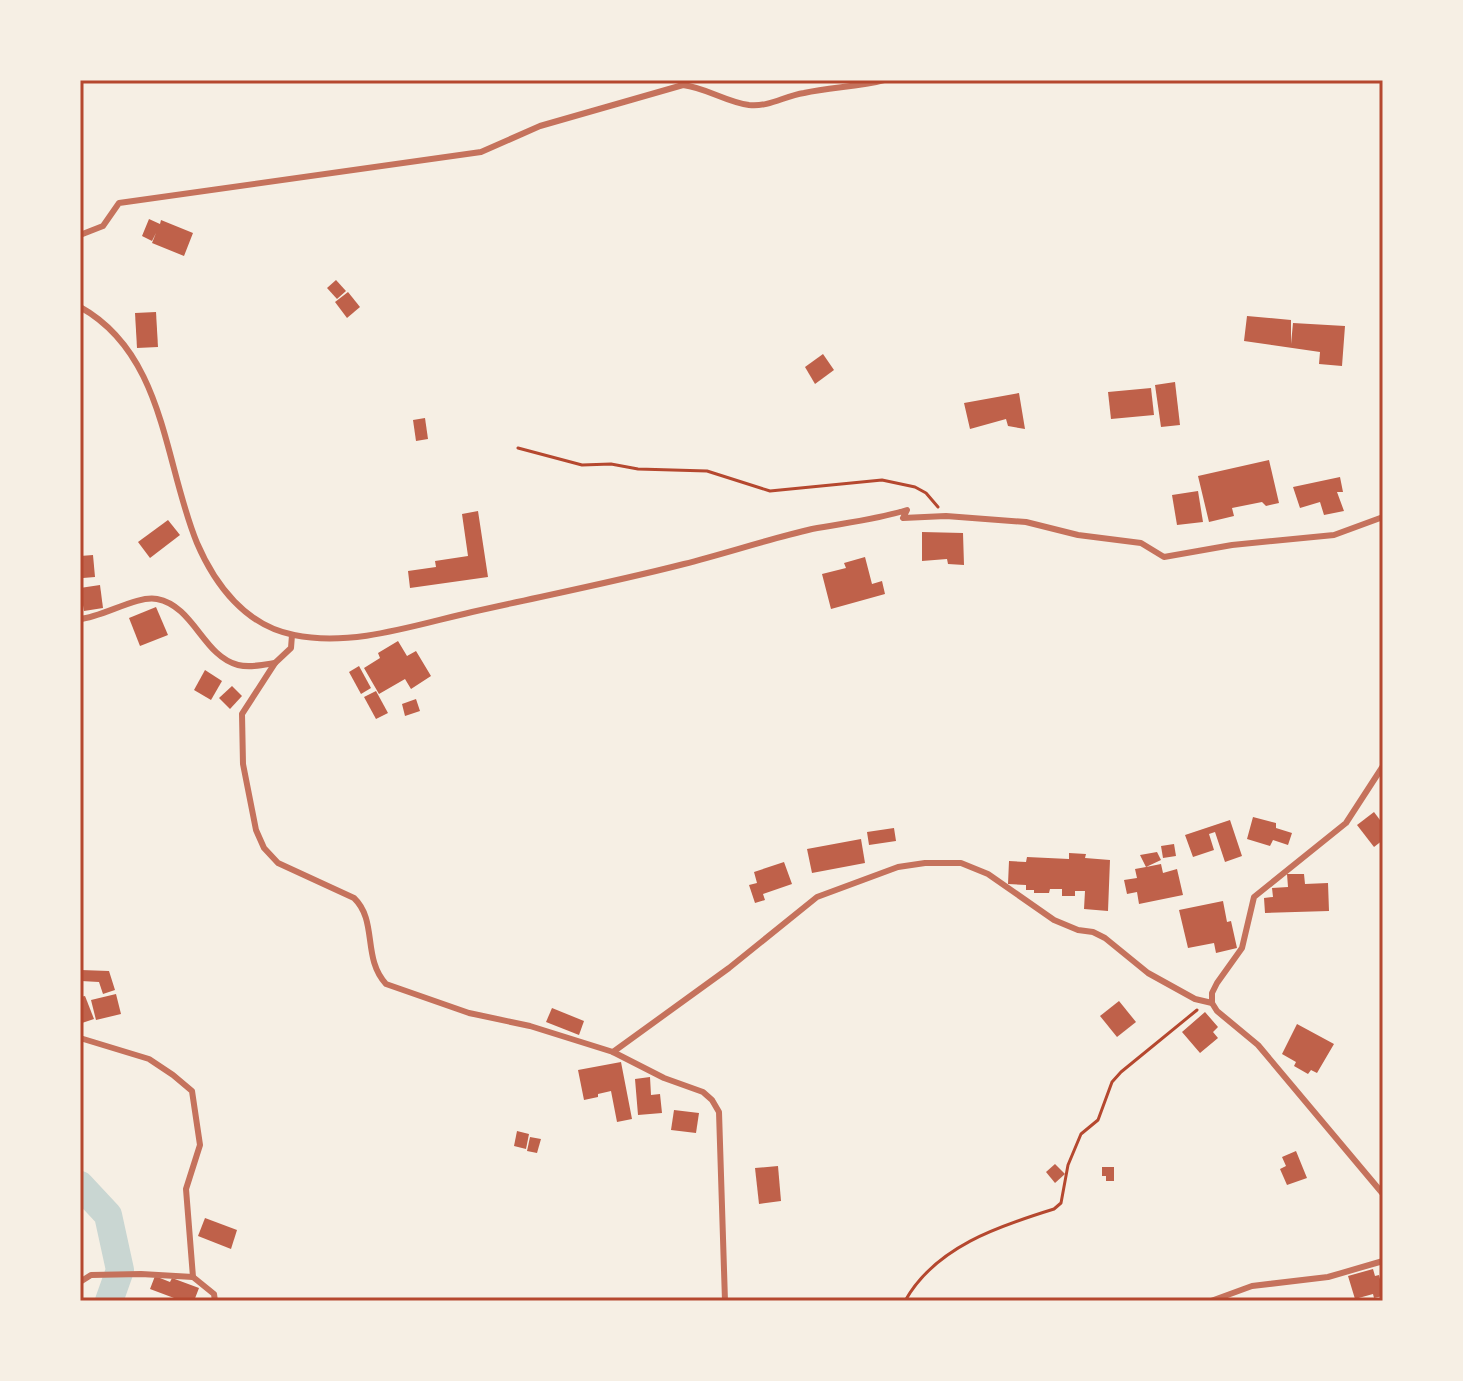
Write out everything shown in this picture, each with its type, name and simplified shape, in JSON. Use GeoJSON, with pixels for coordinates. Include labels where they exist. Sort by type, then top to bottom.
{"type":"FeatureCollection","features":[{"type":"Feature","properties":{"kind":"street"},"geometry":{"type":"LineString","coordinates":[[80,235],[103,226],[119,203],[481,152],[540,126],[683,85],[702,88],[748,105],[767,105],[801,93],[884,80]]}},
{"type":"Feature","properties":{"kind":"street"},"geometry":{"type":"LineString","coordinates":[[80,307],[109,326],[141,371],[155,402],[194,536],[206,565],[221,589],[265,625],[292,635],[334,639],[401,628],[685,564],[813,529],[875,520],[907,510],[903,518],[946,516],[1026,522],[1078,535],[1141,543],[1164,557],[1232,545],[1334,535],[1383,517]]}},
{"type":"Feature","properties":{"kind":"street"},"geometry":{"type":"LineString","coordinates":[[80,619],[95,618],[156,598],[172,605],[191,621],[217,654],[235,665],[275,663]]}},
{"type":"Feature","properties":{"kind":"street"},"geometry":{"type":"LineString","coordinates":[[292,635],[291,648],[275,663],[242,714],[243,764],[256,830],[264,848],[278,863],[354,898],[363,906],[372,961],[377,974],[386,984],[469,1013],[530,1026],[613,1052],[664,1078],[703,1092],[712,1100],[719,1112],[725,1301]]}},
{"type":"Feature","properties":{"kind":"street"},"geometry":{"type":"LineString","coordinates":[[1209,1002],[1217,983],[1242,948],[1254,897],[1346,823],[1383,766]]}},
{"type":"Feature","properties":{"kind":"street"},"geometry":{"type":"LineString","coordinates":[[613,1052],[729,968],[817,897],[898,867],[961,863],[988,874],[1054,920],[1105,938],[1148,973],[1195,999],[1209,1002],[1258,1045],[1383,1194]]}},
{"type":"Feature","properties":{"kind":"street"},"geometry":{"type":"LineString","coordinates":[[80,1038],[149,1059],[192,1091],[200,1145],[186,1189],[193,1277]]}},
{"type":"Feature","properties":{"kind":"street"},"geometry":{"type":"LineString","coordinates":[[1211,1301],[1252,1286],[1328,1277],[1383,1261]]}},
{"type":"Feature","properties":{"kind":"street"},"geometry":{"type":"LineString","coordinates":[[80,1282],[91,1275],[109,1274],[193,1277],[214,1294],[215,1301]]}},
{"type":"Feature","properties":{"kind":"path"},"geometry":{"type":"LineString","coordinates":[[518,448],[582,465],[707,471],[770,491],[882,480],[915,487],[926,493],[946,516]]}},
{"type":"Feature","properties":{"kind":"path"},"geometry":{"type":"LineString","coordinates":[[905,1301],[914,1286],[964,1242],[1054,1209],[1061,1203],[1068,1165],[1081,1134],[1098,1120],[1112,1082],[1209,1002]]}},
{"type":"Feature","properties":{"kind":"building"},"geometry":{"type":"Polygon","coordinates":[[[149,219],[160,224],[161,220],[193,233],[184,256],[152,243],[156,233],[152,241],[142,236],[149,219]]]}},
{"type":"Feature","properties":{"kind":"building"},"geometry":{"type":"Polygon","coordinates":[[[336,280],[346,291],[337,299],[327,288],[336,280]]]}},
{"type":"Feature","properties":{"kind":"building"},"geometry":{"type":"Polygon","coordinates":[[[348,292],[360,307],[347,318],[335,302],[348,292]]]}},
{"type":"Feature","properties":{"kind":"building"},"geometry":{"type":"Polygon","coordinates":[[[156,312],[158,347],[137,348],[135,313],[156,312]]]}},
{"type":"Feature","properties":{"kind":"building"},"geometry":{"type":"Polygon","coordinates":[[[1247,316],[1291,320],[1291,344],[1293,323],[1345,326],[1342,366],[1319,364],[1320,352],[1244,341],[1247,316]]]}},
{"type":"Feature","properties":{"kind":"building"},"geometry":{"type":"Polygon","coordinates":[[[823,354],[834,370],[815,384],[805,367],[823,354]]]}},
{"type":"Feature","properties":{"kind":"building"},"geometry":{"type":"Polygon","coordinates":[[[1175,382],[1180,425],[1161,427],[1155,385],[1175,382]]]}},
{"type":"Feature","properties":{"kind":"building"},"geometry":{"type":"Polygon","coordinates":[[[1151,388],[1154,415],[1111,419],[1108,392],[1151,388]]]}},
{"type":"Feature","properties":{"kind":"building"},"geometry":{"type":"Polygon","coordinates":[[[1019,393],[1025,429],[1008,426],[1006,419],[970,429],[964,403],[1019,393]]]}},
{"type":"Feature","properties":{"kind":"building"},"geometry":{"type":"Polygon","coordinates":[[[425,418],[428,439],[416,441],[413,420],[425,418]]]}},
{"type":"Feature","properties":{"kind":"building"},"geometry":{"type":"Polygon","coordinates":[[[1269,460],[1279,503],[1266,506],[1262,502],[1232,508],[1234,516],[1209,522],[1198,476],[1269,460]]]}},
{"type":"Feature","properties":{"kind":"building"},"geometry":{"type":"Polygon","coordinates":[[[1340,477],[1343,492],[1337,492],[1344,511],[1324,515],[1320,502],[1300,508],[1293,487],[1340,477]]]}},
{"type":"Feature","properties":{"kind":"building"},"geometry":{"type":"Polygon","coordinates":[[[1198,491],[1203,522],[1177,525],[1172,495],[1198,491]]]}},
{"type":"Feature","properties":{"kind":"building"},"geometry":{"type":"Polygon","coordinates":[[[478,511],[488,577],[410,588],[408,571],[436,567],[435,561],[468,556],[462,514],[478,511]]]}},
{"type":"Feature","properties":{"kind":"building"},"geometry":{"type":"Polygon","coordinates":[[[168,520],[180,535],[150,558],[138,542],[168,520]]]}},
{"type":"Feature","properties":{"kind":"building"},"geometry":{"type":"Polygon","coordinates":[[[922,532],[963,533],[964,565],[948,564],[947,559],[922,561],[922,532]]]}},
{"type":"Feature","properties":{"kind":"building"},"geometry":{"type":"Polygon","coordinates":[[[93,555],[95,577],[83,578],[80,556],[93,555]]]}},
{"type":"Feature","properties":{"kind":"building"},"geometry":{"type":"Polygon","coordinates":[[[865,557],[872,584],[882,581],[885,594],[831,609],[822,574],[846,568],[844,563],[865,557]]]}},
{"type":"Feature","properties":{"kind":"building"},"geometry":{"type":"Polygon","coordinates":[[[100,585],[103,608],[84,611],[80,588],[100,585]]]}},
{"type":"Feature","properties":{"kind":"building"},"geometry":{"type":"Polygon","coordinates":[[[156,607],[168,635],[140,646],[129,618],[156,607]]]}},
{"type":"Feature","properties":{"kind":"building"},"geometry":{"type":"Polygon","coordinates":[[[398,641],[407,656],[416,651],[431,676],[411,689],[405,679],[379,694],[364,668],[380,658],[378,653],[398,641]]]}},
{"type":"Feature","properties":{"kind":"building"},"geometry":{"type":"Polygon","coordinates":[[[359,666],[371,688],[361,694],[349,672],[359,666]]]}},
{"type":"Feature","properties":{"kind":"building"},"geometry":{"type":"Polygon","coordinates":[[[205,670],[222,681],[211,700],[194,690],[205,670]]]}},
{"type":"Feature","properties":{"kind":"building"},"geometry":{"type":"Polygon","coordinates":[[[232,686],[242,696],[230,709],[219,698],[232,686]]]}},
{"type":"Feature","properties":{"kind":"building"},"geometry":{"type":"Polygon","coordinates":[[[376,691],[388,713],[376,719],[364,697],[376,691]]]}},
{"type":"Feature","properties":{"kind":"building"},"geometry":{"type":"Polygon","coordinates":[[[416,699],[420,711],[405,716],[402,704],[416,699]]]}},
{"type":"Feature","properties":{"kind":"building"},"geometry":{"type":"Polygon","coordinates":[[[1374,812],[1383,824],[1383,840],[1374,847],[1357,825],[1374,812]]]}},
{"type":"Feature","properties":{"kind":"building"},"geometry":{"type":"Polygon","coordinates":[[[1253,817],[1276,823],[1276,828],[1292,833],[1288,845],[1273,840],[1270,846],[1247,839],[1253,817]]]}},
{"type":"Feature","properties":{"kind":"building"},"geometry":{"type":"Polygon","coordinates":[[[1230,820],[1242,856],[1225,862],[1215,832],[1209,834],[1214,850],[1193,857],[1185,835],[1230,820]]]}},
{"type":"Feature","properties":{"kind":"building"},"geometry":{"type":"Polygon","coordinates":[[[894,828],[896,841],[869,845],[867,832],[894,828]]]}},
{"type":"Feature","properties":{"kind":"building"},"geometry":{"type":"Polygon","coordinates":[[[861,839],[865,863],[812,873],[807,849],[861,839]]]}},
{"type":"Feature","properties":{"kind":"building"},"geometry":{"type":"Polygon","coordinates":[[[1174,844],[1176,856],[1163,858],[1161,846],[1174,844]]]}},
{"type":"Feature","properties":{"kind":"building"},"geometry":{"type":"Polygon","coordinates":[[[1157,852],[1161,860],[1146,867],[1140,855],[1157,852]]]}},
{"type":"Feature","properties":{"kind":"building"},"geometry":{"type":"Polygon","coordinates":[[[1069,853],[1110,860],[1108,911],[1084,909],[1085,891],[1075,891],[1075,896],[1062,896],[1062,889],[1034,893],[1034,890],[1026,890],[1026,885],[1008,884],[1009,861],[1026,862],[1027,857],[1069,859],[1069,853]]]}},
{"type":"Feature","properties":{"kind":"building"},"geometry":{"type":"Polygon","coordinates":[[[784,862],[792,884],[763,894],[765,900],[755,903],[749,885],[757,883],[754,872],[784,862]]]}},
{"type":"Feature","properties":{"kind":"building"},"geometry":{"type":"Polygon","coordinates":[[[1161,864],[1163,873],[1177,869],[1183,895],[1139,904],[1137,892],[1127,894],[1124,880],[1137,878],[1135,869],[1161,864]]]}},
{"type":"Feature","properties":{"kind":"building"},"geometry":{"type":"Polygon","coordinates":[[[1287,874],[1304,874],[1305,884],[1328,883],[1329,911],[1265,913],[1264,898],[1273,897],[1272,888],[1288,887],[1287,874]]]}},
{"type":"Feature","properties":{"kind":"building"},"geometry":{"type":"Polygon","coordinates":[[[1223,901],[1237,948],[1216,953],[1214,943],[1188,948],[1179,910],[1223,901]]]}},
{"type":"Feature","properties":{"kind":"building"},"geometry":{"type":"Polygon","coordinates":[[[81,970],[109,971],[115,990],[103,994],[99,982],[81,981],[81,970]]]}},
{"type":"Feature","properties":{"kind":"building"},"geometry":{"type":"Polygon","coordinates":[[[116,994],[121,1014],[96,1020],[91,1000],[116,994]]]}},
{"type":"Feature","properties":{"kind":"building"},"geometry":{"type":"Polygon","coordinates":[[[85,996],[94,1019],[82,1023],[80,997],[85,996]]]}},
{"type":"Feature","properties":{"kind":"building"},"geometry":{"type":"Polygon","coordinates":[[[1119,1001],[1136,1022],[1117,1037],[1100,1016],[1119,1001]]]}},
{"type":"Feature","properties":{"kind":"building"},"geometry":{"type":"Polygon","coordinates":[[[552,1008],[584,1021],[579,1035],[546,1022],[552,1008]]]}},
{"type":"Feature","properties":{"kind":"building"},"geometry":{"type":"Polygon","coordinates":[[[1205,1012],[1218,1027],[1213,1032],[1218,1038],[1200,1053],[1182,1032],[1205,1012]]]}},
{"type":"Feature","properties":{"kind":"building"},"geometry":{"type":"Polygon","coordinates":[[[1297,1024],[1334,1044],[1317,1073],[1311,1070],[1308,1074],[1282,1054],[1297,1024]]]}},
{"type":"Feature","properties":{"kind":"building"},"geometry":{"type":"Polygon","coordinates":[[[621,1062],[632,1119],[617,1122],[611,1091],[584,1100],[578,1070],[621,1062]]]}},
{"type":"Feature","properties":{"kind":"building"},"geometry":{"type":"Polygon","coordinates":[[[650,1077],[651,1095],[660,1094],[662,1113],[638,1115],[635,1079],[650,1077]]]}},
{"type":"Feature","properties":{"kind":"building"},"geometry":{"type":"Polygon","coordinates":[[[674,1110],[699,1113],[696,1133],[671,1130],[674,1110]]]}},
{"type":"Feature","properties":{"kind":"building"},"geometry":{"type":"Polygon","coordinates":[[[517,1131],[529,1134],[526,1149],[514,1146],[517,1131]]]}},
{"type":"Feature","properties":{"kind":"building"},"geometry":{"type":"Polygon","coordinates":[[[530,1137],[541,1139],[537,1153],[527,1151],[530,1137]]]}},
{"type":"Feature","properties":{"kind":"building"},"geometry":{"type":"Polygon","coordinates":[[[1296,1151],[1307,1178],[1287,1185],[1280,1169],[1286,1166],[1282,1157],[1296,1151]]]}},
{"type":"Feature","properties":{"kind":"building"},"geometry":{"type":"Polygon","coordinates":[[[1055,1164],[1065,1174],[1055,1183],[1046,1172],[1055,1164]]]}},
{"type":"Feature","properties":{"kind":"building"},"geometry":{"type":"Polygon","coordinates":[[[778,1166],[781,1201],[759,1204],[755,1168],[778,1166]]]}},
{"type":"Feature","properties":{"kind":"building"},"geometry":{"type":"Polygon","coordinates":[[[1102,1167],[1114,1167],[1114,1181],[1106,1181],[1106,1176],[1102,1176],[1102,1167]]]}},
{"type":"Feature","properties":{"kind":"building"},"geometry":{"type":"Polygon","coordinates":[[[205,1218],[237,1230],[231,1249],[198,1236],[205,1218]]]}},
{"type":"Feature","properties":{"kind":"building"},"geometry":{"type":"Polygon","coordinates":[[[1373,1269],[1375,1276],[1383,1278],[1383,1296],[1374,1298],[1373,1294],[1355,1299],[1348,1276],[1373,1269]]]}},
{"type":"Feature","properties":{"kind":"building"},"geometry":{"type":"Polygon","coordinates":[[[155,1276],[170,1282],[172,1278],[199,1288],[194,1301],[182,1301],[150,1289],[155,1276]]]}},
{"type":"Feature","properties":{"kind":"waterway"},"geometry":{"type":"LineString","coordinates":[[80,1185],[108,1215],[120,1270],[109,1301]]}}]}
